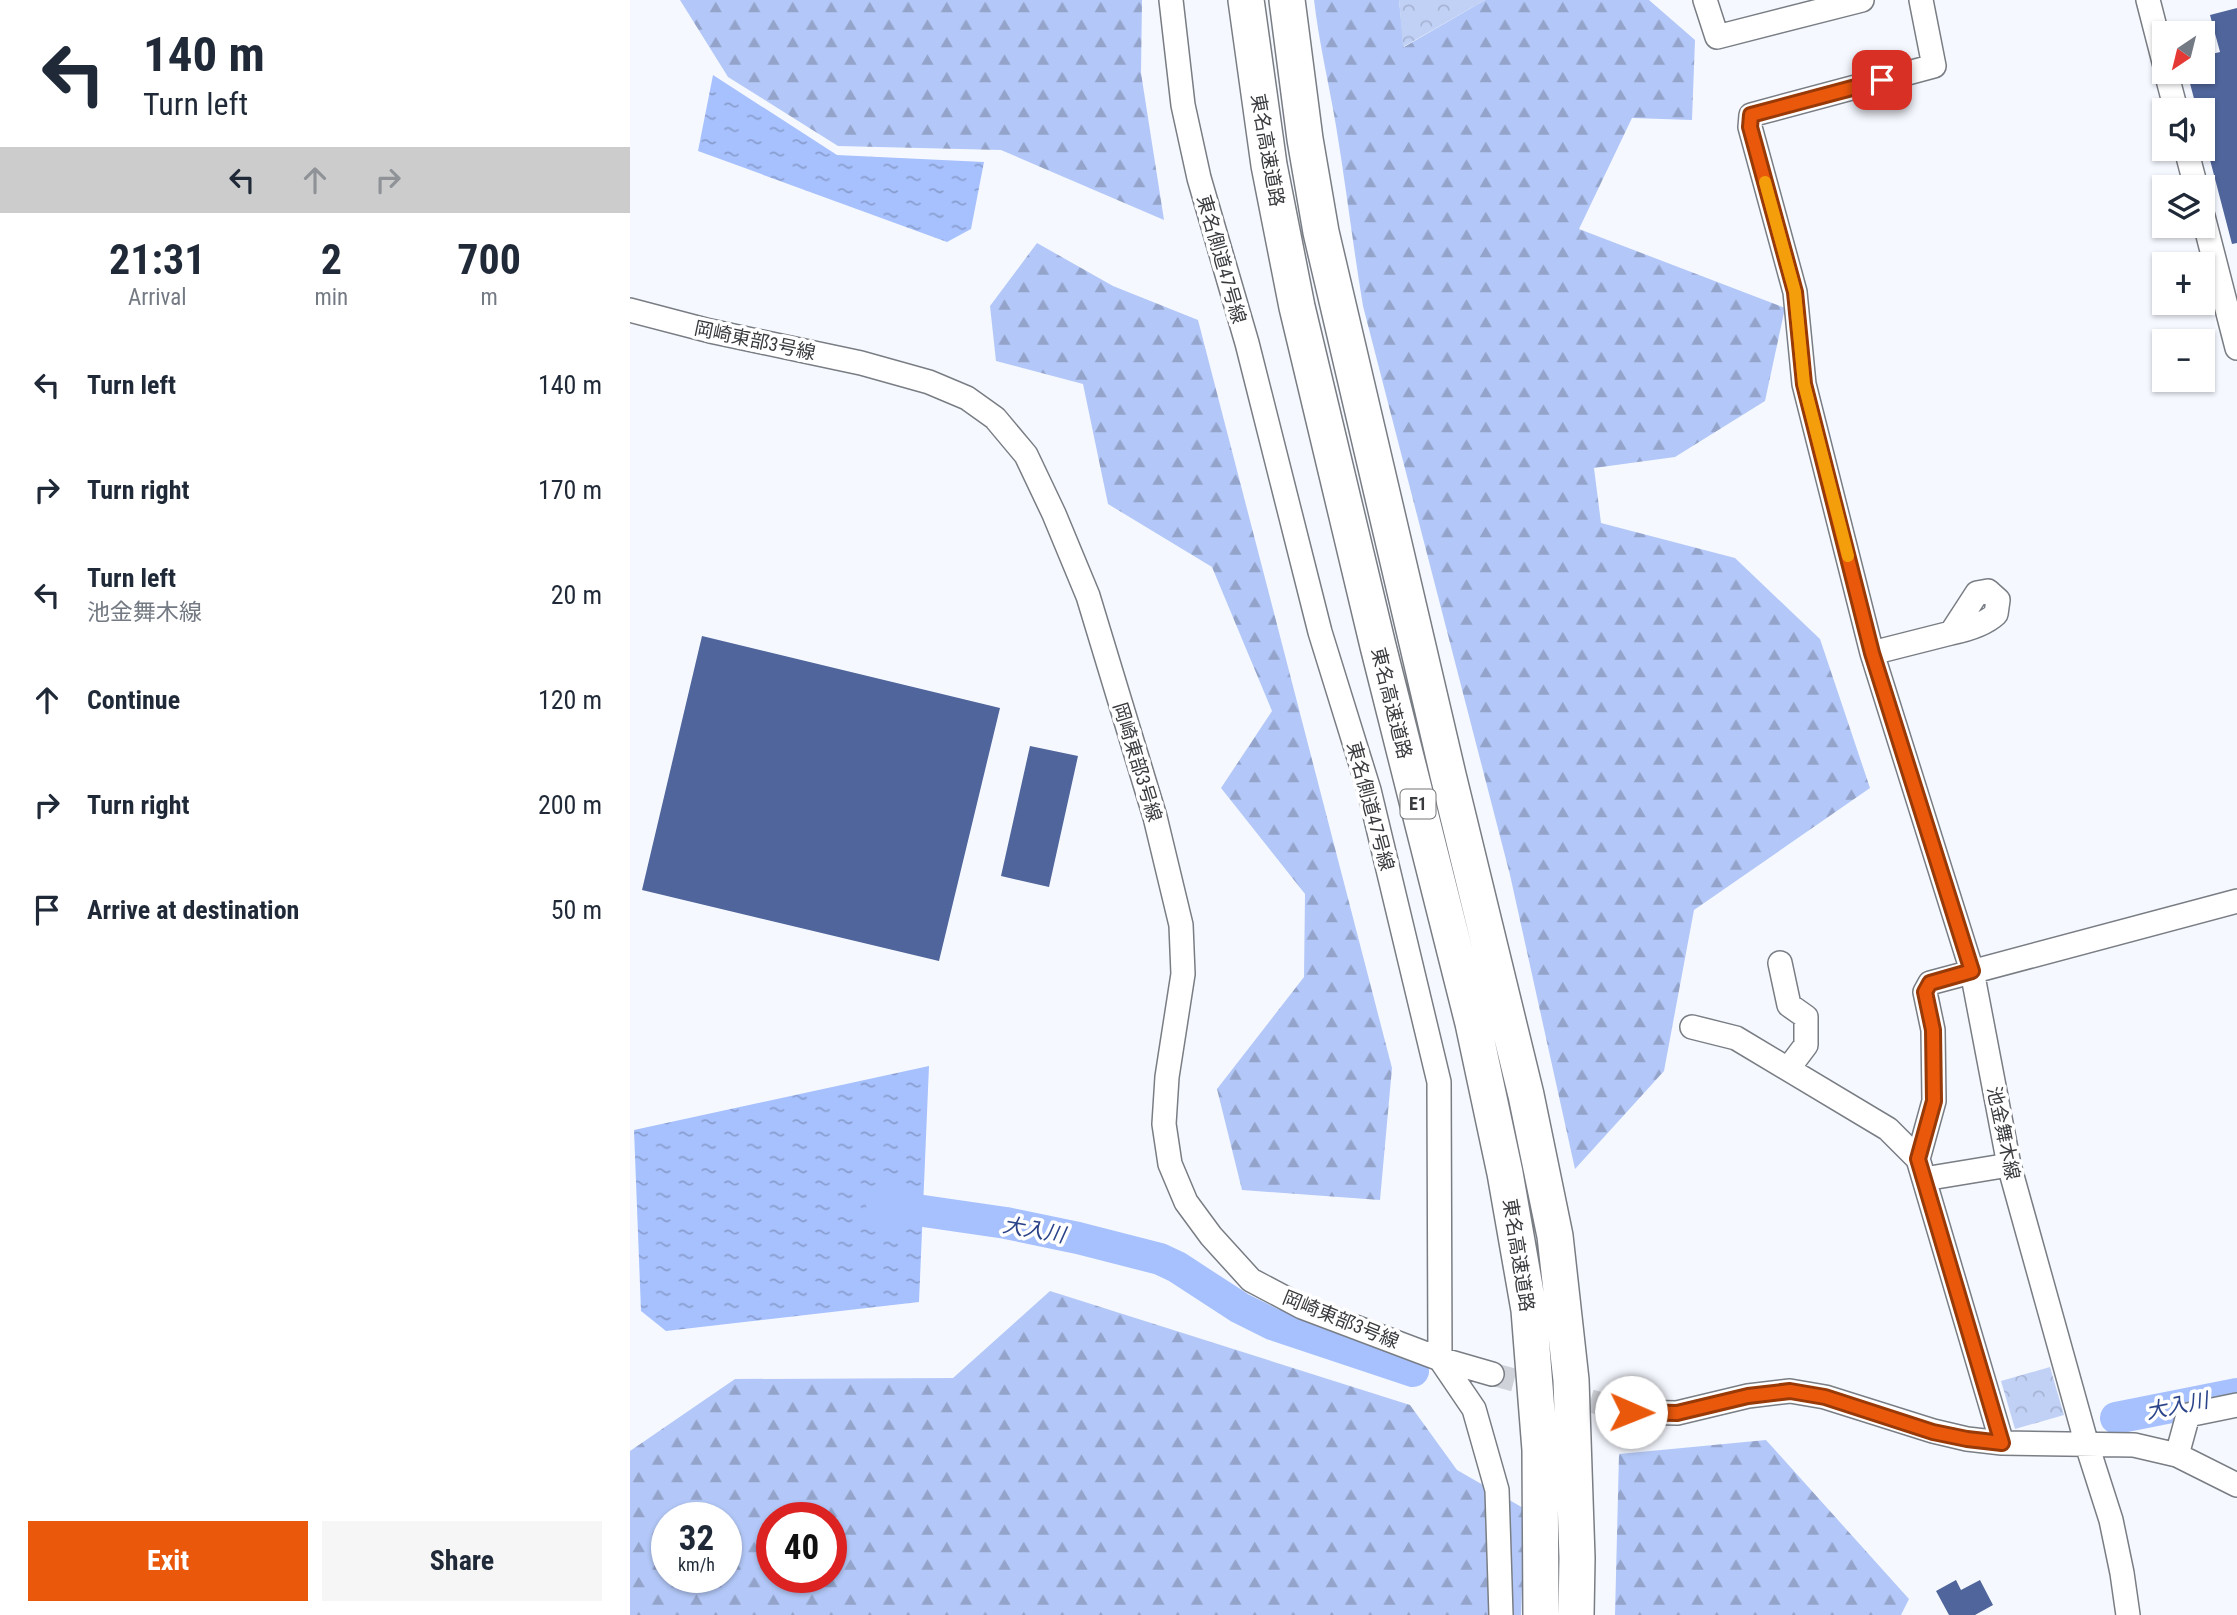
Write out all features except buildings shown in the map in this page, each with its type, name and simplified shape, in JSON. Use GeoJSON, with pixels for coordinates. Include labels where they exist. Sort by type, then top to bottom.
{"type":"FeatureCollection","features":[{"type":"Feature","properties":{"kind":"highway","name":"東名高速道路"},"geometry":{"type":"LineString","coordinates":[[1247,0],[1269,164],[1297,307],[1378,646],[1473,1023],[1505,1172],[1529,1310],[1540,1450],[1541,1615]]}},
{"type":"Feature","properties":{"kind":"highway","name":"東名高速道路"},"geometry":{"type":"LineString","coordinates":[[1287,0],[1303,127],[1321,232],[1526,1095],[1555,1236],[1571,1380],[1577,1558],[1576,1615]]}},
{"type":"Feature","properties":{"kind":"street","name":"東名側道47号線"},"geometry":{"type":"LineString","coordinates":[[1171,0],[1183,105],[1199,178],[1247,343],[1320,632],[1369,790],[1439,1082],[1440,1359]]}},
{"type":"Feature","properties":{"kind":"street"},"geometry":{"type":"LineString","coordinates":[[1705,0],[1717,37],[1861,0]]}},
{"type":"Feature","properties":{"kind":"street","name":"池金舞木線"},"geometry":{"type":"LineString","coordinates":[[1921,0],[1934,66],[1751,115],[1750,127],[1795,292],[1804,384],[1872,653],[1972,971],[2009,1165],[2087,1445],[2111,1520],[2128,1615]]}},
{"type":"Feature","properties":{"kind":"street"},"geometry":{"type":"LineString","coordinates":[[2148,0],[2153,21]]}},
{"type":"Feature","properties":{"kind":"street"},"geometry":{"type":"LineString","coordinates":[[2209,238],[2237,348]]}},
{"type":"Feature","properties":{"kind":"street","name":"岡崎東部3号線"},"geometry":{"type":"LineString","coordinates":[[630,310],[710,331],[861,363],[929,382],[967,398],[995,418],[1026,456],[1054,514],[1088,596],[1155,817],[1181,925],[1183,975],[1167,1077],[1164,1124],[1170,1164],[1186,1202],[1211,1236],[1251,1280],[1302,1307],[1440,1359],[1492,1374]]}},
{"type":"Feature","properties":{"kind":"street"},"geometry":{"type":"LineString","coordinates":[[1872,653],[1951,634]]}},
{"type":"Feature","properties":{"kind":"street"},"geometry":{"type":"LineString","coordinates":[[1921,1169],[1934,1101],[1933,1030],[1925,992],[1930,983],[2237,901]]}},
{"type":"Feature","properties":{"kind":"street"},"geometry":{"type":"LineString","coordinates":[[1780,963],[1788,1005],[1806,1017],[1806,1045],[1788,1069]]}},
{"type":"Feature","properties":{"kind":"street"},"geometry":{"type":"LineString","coordinates":[[1692,1027],[1736,1038],[1888,1129],[1921,1169],[2002,1443]]}},
{"type":"Feature","properties":{"kind":"street"},"geometry":{"type":"LineString","coordinates":[[1921,1169],[2009,1165]]}},
{"type":"Feature","properties":{"kind":"street"},"geometry":{"type":"LineString","coordinates":[[1440,1359],[1474,1409],[1497,1490],[1501,1615]]}},
{"type":"Feature","properties":{"kind":"street"},"geometry":{"type":"LineString","coordinates":[[1631,1412],[1677,1413],[1748,1396],[1790,1391],[1825,1397],[1933,1432],[1967,1439],[2002,1443],[2134,1445],[2177,1455],[2237,1485]]}},
{"type":"Feature","properties":{"kind":"street"},"geometry":{"type":"LineString","coordinates":[[2177,1455],[2188,1415],[2237,1405]]}},
{"type":"Feature","properties":{"kind":"green space"},"geometry":{"type":"Polygon","coordinates":[[[680,0],[1142,0],[1141,73],[1164,220],[1001,150],[838,146],[728,77],[680,0]]]}},
{"type":"Feature","properties":{"kind":"green space"},"geometry":{"type":"Polygon","coordinates":[[[1314,0],[1399,0],[1404,47],[1485,0],[1649,0],[1695,40],[1692,120],[1632,118],[1579,229],[1785,308],[1765,401],[1675,457],[1594,468],[1601,523],[1735,558],[1820,639],[1870,788],[1694,910],[1664,1071],[1575,1169],[1510,875],[1363,306],[1340,148],[1314,0]]]}},
{"type":"Feature","properties":{"kind":"green space"},"geometry":{"type":"Polygon","coordinates":[[[1399,0],[1485,0],[1403,47],[1399,0]]]}},
{"type":"Feature","properties":{"kind":"green space"},"geometry":{"type":"Polygon","coordinates":[[[1037,243],[1113,286],[1198,320],[1392,1068],[1380,1200],[1242,1190],[1217,1089],[1304,977],[1305,894],[1221,788],[1272,711],[1212,567],[1108,504],[1083,384],[996,361],[990,306],[1037,243]]]}},
{"type":"Feature","properties":{"kind":"green space"},"geometry":{"type":"Polygon","coordinates":[[[1050,1291],[1410,1405],[1457,1470],[1525,1509],[1521,1615],[630,1615],[630,1451],[735,1379],[953,1378],[1050,1291]]]}},
{"type":"Feature","properties":{"kind":"green space"},"geometry":{"type":"Polygon","coordinates":[[[2050,1367],[2064,1415],[2015,1429],[2001,1381],[2050,1367]]]}},
{"type":"Feature","properties":{"kind":"green space"},"geometry":{"type":"Polygon","coordinates":[[[1766,1440],[1909,1599],[1901,1615],[1615,1615],[1619,1454],[1766,1440]]]}},
{"type":"Feature","properties":{"kind":"water"},"geometry":{"type":"Polygon","coordinates":[[[713,75],[837,155],[984,162],[971,229],[947,242],[698,151],[713,75]]]}},
{"type":"Feature","properties":{"kind":"water"},"geometry":{"type":"Polygon","coordinates":[[[929,1066],[919,1302],[666,1331],[641,1311],[634,1130],[929,1066]]]}},
{"type":"Feature","properties":{"kind":"waterway","name":"大入川"},"geometry":{"type":"LineString","coordinates":[[882,1205],[1006,1223],[1160,1259],[1240,1308],[1272,1324],[1413,1371]]}},
{"type":"Feature","properties":{"kind":"waterway","name":"大入川"},"geometry":{"type":"LineString","coordinates":[[2116,1418],[2237,1394]]}},
{"type":"Feature","properties":{"kind":"tunnel"},"geometry":{"type":"LineString","coordinates":[[1492,1374],[1631,1412]]}},
{"type":"Feature","properties":{"kind":"slow traffic"},"geometry":{"type":"LineString","coordinates":[[1765,182],[1795,292],[1804,384],[1848,556]]}},
{"type":"Feature","properties":{"kind":"route"},"geometry":{"type":"LineString","coordinates":[[1631,1412],[1677,1413],[1748,1396],[1790,1391],[1825,1397],[1933,1432],[2002,1443],[1918,1159],[1934,1101],[1933,1030],[1925,992],[1930,983],[1972,971],[1872,653],[1804,384],[1795,292],[1750,127],[1751,115],[1882,80]]}}]}
